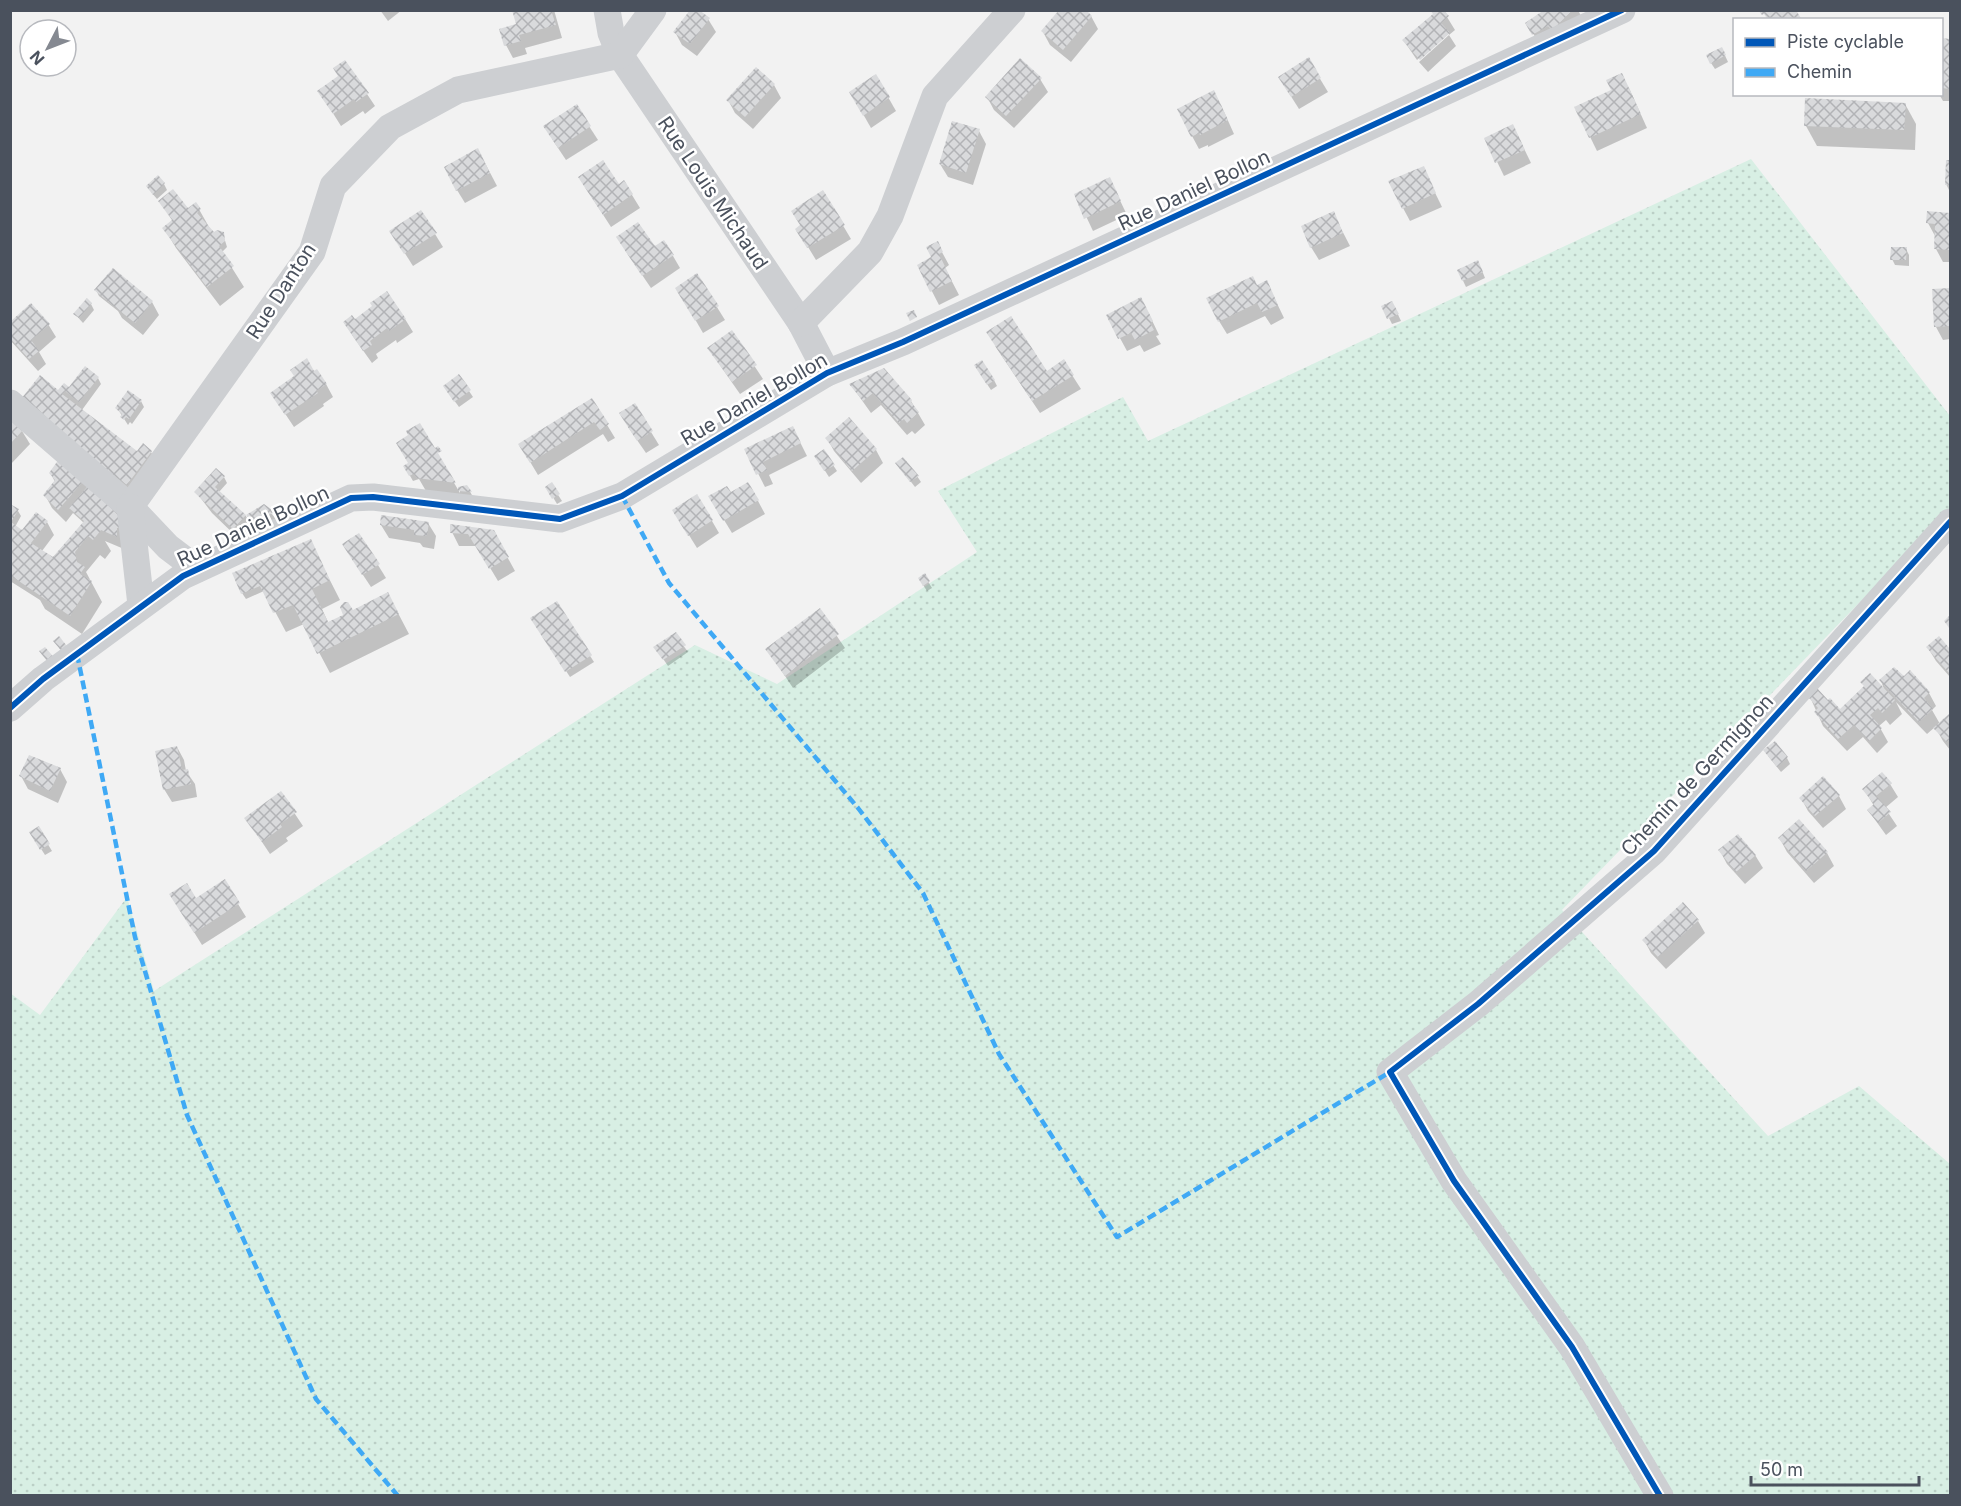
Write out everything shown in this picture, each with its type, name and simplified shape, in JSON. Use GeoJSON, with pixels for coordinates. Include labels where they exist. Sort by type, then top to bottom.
{"type":"FeatureCollection","features":[{"type":"Feature","properties":{"kind":"street","name":"Rue Louis Michaud"},"geometry":{"type":"LineString","coordinates":[[607,10],[611,33],[620,55],[801,323],[827,373]]}},
{"type":"Feature","properties":{"kind":"street"},"geometry":{"type":"LineString","coordinates":[[620,55],[653,10]]}},
{"type":"Feature","properties":{"kind":"street"},"geometry":{"type":"LineString","coordinates":[[801,323],[870,252],[890,216],[935,96],[1011,10]]}},
{"type":"Feature","properties":{"kind":"street","name":"Rue Daniel Bollon"},"geometry":{"type":"LineString","coordinates":[[10,708],[43,679],[183,576],[351,498],[373,497],[560,519],[622,496],[827,373],[903,342],[1622,10]]}},
{"type":"Feature","properties":{"kind":"street","name":"Rue Danton"},"geometry":{"type":"LineString","coordinates":[[130,507],[312,252],[333,186],[390,127],[458,90],[620,55]]}},
{"type":"Feature","properties":{"kind":"street"},"geometry":{"type":"LineString","coordinates":[[10,403],[130,507],[168,547],[197,569]]}},
{"type":"Feature","properties":{"kind":"street"},"geometry":{"type":"LineString","coordinates":[[130,507],[141,605]]}},
{"type":"Feature","properties":{"kind":"street","name":"Chemin de Germignon"},"geometry":{"type":"LineString","coordinates":[[1660,1496],[1572,1347],[1454,1181],[1390,1072],[1478,1004],[1654,851],[1950,522]]}},
{"type":"Feature","properties":{"kind":"green space"},"geometry":{"type":"Polygon","coordinates":[[[1751,159],[1950,416],[1950,509],[1562,910],[1768,1136],[1859,1086],[1950,1164],[1950,1495],[11,1495],[10,993],[40,1015],[127,897],[154,991],[695,645],[777,684],[977,552],[938,491],[1123,397],[1148,441],[1751,159]]]}},
{"type":"Feature","properties":{"kind":"building"},"geometry":{"type":"Polygon","coordinates":[[[512,10],[551,10],[556,25],[519,35],[521,41],[504,46],[499,29],[516,24],[512,10]]]}},
{"type":"Feature","properties":{"kind":"building"},"geometry":{"type":"Polygon","coordinates":[[[690,10],[699,10],[710,18],[690,44],[673,32],[690,10]]]}},
{"type":"Feature","properties":{"kind":"building"},"geometry":{"type":"Polygon","coordinates":[[[1059,10],[1086,10],[1092,16],[1063,50],[1041,31],[1059,10]]]}},
{"type":"Feature","properties":{"kind":"building"},"geometry":{"type":"Polygon","coordinates":[[[1430,10],[1444,10],[1449,16],[1441,23],[1450,33],[1420,60],[1402,40],[1433,14],[1430,10]]]}},
{"type":"Feature","properties":{"kind":"building"},"geometry":{"type":"Polygon","coordinates":[[[1544,10],[1573,10],[1552,30],[1548,26],[1532,35],[1525,23],[1544,10]]]}},
{"type":"Feature","properties":{"kind":"building"},"geometry":{"type":"Polygon","coordinates":[[[1758,10],[1796,10],[1801,18],[1767,18],[1764,14],[1762,15],[1758,10]]]}},
{"type":"Feature","properties":{"kind":"building"},"geometry":{"type":"Polygon","coordinates":[[[1943,38],[1950,39],[1950,89],[1943,88],[1943,38]]]}},
{"type":"Feature","properties":{"kind":"building"},"geometry":{"type":"Polygon","coordinates":[[[1722,47],[1726,55],[1710,64],[1706,55],[1722,47]]]}},
{"type":"Feature","properties":{"kind":"building"},"geometry":{"type":"Polygon","coordinates":[[[1309,57],[1321,78],[1291,97],[1278,77],[1309,57]]]}},
{"type":"Feature","properties":{"kind":"building"},"geometry":{"type":"Polygon","coordinates":[[[1020,58],[1042,78],[1006,116],[985,97],[1020,58]]]}},
{"type":"Feature","properties":{"kind":"building"},"geometry":{"type":"Polygon","coordinates":[[[345,60],[369,93],[356,102],[354,99],[333,114],[317,91],[338,76],[333,68],[345,60]]]}},
{"type":"Feature","properties":{"kind":"building"},"geometry":{"type":"Polygon","coordinates":[[[756,67],[775,84],[745,117],[726,100],[756,67]]]}},
{"type":"Feature","properties":{"kind":"building"},"geometry":{"type":"Polygon","coordinates":[[[1622,73],[1641,114],[1589,138],[1574,107],[1611,90],[1606,80],[1622,73]]]}},
{"type":"Feature","properties":{"kind":"building"},"geometry":{"type":"Polygon","coordinates":[[[876,74],[890,97],[863,116],[849,92],[876,74]]]}},
{"type":"Feature","properties":{"kind":"building"},"geometry":{"type":"Polygon","coordinates":[[[1214,90],[1228,120],[1200,135],[1199,133],[1191,137],[1177,109],[1214,90]]]}},
{"type":"Feature","properties":{"kind":"building"},"geometry":{"type":"Polygon","coordinates":[[[1805,98],[1906,103],[1904,130],[1804,126],[1805,98]]]}},
{"type":"Feature","properties":{"kind":"building"},"geometry":{"type":"Polygon","coordinates":[[[577,104],[591,126],[558,148],[543,126],[577,104]]]}},
{"type":"Feature","properties":{"kind":"building"},"geometry":{"type":"Polygon","coordinates":[[[952,121],[980,129],[966,173],[939,164],[952,121]]]}},
{"type":"Feature","properties":{"kind":"building"},"geometry":{"type":"Polygon","coordinates":[[[1513,124],[1525,150],[1495,163],[1484,138],[1513,124]]]}},
{"type":"Feature","properties":{"kind":"building"},"geometry":{"type":"Polygon","coordinates":[[[478,148],[490,173],[456,191],[444,167],[478,148]]]}},
{"type":"Feature","properties":{"kind":"building"},"geometry":{"type":"Polygon","coordinates":[[[603,160],[619,184],[624,180],[633,194],[603,215],[578,177],[603,160]]]}},
{"type":"Feature","properties":{"kind":"building"},"geometry":{"type":"Polygon","coordinates":[[[1946,160],[1950,160],[1950,185],[1945,185],[1946,160]]]}},
{"type":"Feature","properties":{"kind":"building"},"geometry":{"type":"Polygon","coordinates":[[[1424,166],[1436,193],[1402,209],[1388,181],[1424,166]]]}},
{"type":"Feature","properties":{"kind":"building"},"geometry":{"type":"Polygon","coordinates":[[[158,175],[165,183],[153,195],[146,186],[158,175]]]}},
{"type":"Feature","properties":{"kind":"building"},"geometry":{"type":"Polygon","coordinates":[[[1110,177],[1121,201],[1084,219],[1074,194],[1110,177]]]}},
{"type":"Feature","properties":{"kind":"building"},"geometry":{"type":"Polygon","coordinates":[[[173,189],[188,208],[196,202],[201,209],[197,213],[214,232],[217,230],[224,232],[225,241],[219,246],[234,266],[207,287],[162,228],[172,220],[158,201],[173,189]]]}},
{"type":"Feature","properties":{"kind":"building"},"geometry":{"type":"Polygon","coordinates":[[[823,190],[845,225],[807,248],[795,229],[800,225],[791,211],[823,190]]]}},
{"type":"Feature","properties":{"kind":"building"},"geometry":{"type":"Polygon","coordinates":[[[421,210],[437,233],[404,254],[389,231],[421,210]]]}},
{"type":"Feature","properties":{"kind":"building"},"geometry":{"type":"Polygon","coordinates":[[[1334,211],[1343,233],[1310,248],[1301,226],[1334,211]]]}},
{"type":"Feature","properties":{"kind":"building"},"geometry":{"type":"Polygon","coordinates":[[[1927,211],[1950,213],[1950,250],[1934,249],[1935,224],[1926,223],[1927,211]]]}},
{"type":"Feature","properties":{"kind":"building"},"geometry":{"type":"Polygon","coordinates":[[[638,222],[655,246],[664,240],[674,255],[642,276],[616,237],[638,222]]]}},
{"type":"Feature","properties":{"kind":"building"},"geometry":{"type":"Polygon","coordinates":[[[938,241],[943,252],[939,254],[952,281],[930,292],[917,265],[931,257],[926,247],[938,241]]]}},
{"type":"Feature","properties":{"kind":"building"},"geometry":{"type":"Polygon","coordinates":[[[1891,247],[1907,247],[1906,260],[1890,260],[1891,247]]]}},
{"type":"Feature","properties":{"kind":"building"},"geometry":{"type":"Polygon","coordinates":[[[1478,260],[1483,272],[1462,281],[1457,270],[1478,260]]]}},
{"type":"Feature","properties":{"kind":"building"},"geometry":{"type":"Polygon","coordinates":[[[113,268],[153,301],[135,323],[94,290],[113,268]]]}},
{"type":"Feature","properties":{"kind":"building"},"geometry":{"type":"Polygon","coordinates":[[[697,273],[719,306],[695,321],[675,288],[697,273]]]}},
{"type":"Feature","properties":{"kind":"building"},"geometry":{"type":"Polygon","coordinates":[[[1253,276],[1257,285],[1267,280],[1278,305],[1262,312],[1257,303],[1218,322],[1206,298],[1253,276]]]}},
{"type":"Feature","properties":{"kind":"building"},"geometry":{"type":"Polygon","coordinates":[[[1950,288],[1950,326],[1934,327],[1932,289],[1950,288]]]}},
{"type":"Feature","properties":{"kind":"building"},"geometry":{"type":"Polygon","coordinates":[[[387,291],[406,319],[389,331],[387,328],[370,341],[372,345],[363,351],[343,322],[352,315],[355,319],[372,306],[370,303],[387,291]]]}},
{"type":"Feature","properties":{"kind":"building"},"geometry":{"type":"Polygon","coordinates":[[[1141,297],[1153,321],[1150,323],[1154,330],[1135,340],[1131,333],[1118,339],[1106,315],[1141,297]]]}},
{"type":"Feature","properties":{"kind":"building"},"geometry":{"type":"Polygon","coordinates":[[[87,298],[92,303],[79,318],[73,314],[87,298]]]}},
{"type":"Feature","properties":{"kind":"building"},"geometry":{"type":"Polygon","coordinates":[[[1392,301],[1399,314],[1387,319],[1381,306],[1392,301]]]}},
{"type":"Feature","properties":{"kind":"building"},"geometry":{"type":"Polygon","coordinates":[[[31,303],[50,324],[31,340],[39,351],[29,359],[10,338],[10,322],[31,303]]]}},
{"type":"Feature","properties":{"kind":"building"},"geometry":{"type":"Polygon","coordinates":[[[914,310],[917,317],[910,321],[906,313],[914,310]]]}},
{"type":"Feature","properties":{"kind":"building"},"geometry":{"type":"Polygon","coordinates":[[[1011,316],[1047,371],[1064,359],[1074,375],[1032,401],[986,332],[1011,316]]]}},
{"type":"Feature","properties":{"kind":"building"},"geometry":{"type":"Polygon","coordinates":[[[732,330],[757,365],[732,382],[707,348],[732,330]]]}},
{"type":"Feature","properties":{"kind":"building"},"geometry":{"type":"Polygon","coordinates":[[[307,358],[314,371],[317,369],[327,384],[316,391],[318,393],[285,415],[270,393],[294,376],[290,370],[307,358]]]}},
{"type":"Feature","properties":{"kind":"building"},"geometry":{"type":"Polygon","coordinates":[[[982,360],[995,380],[987,385],[974,365],[982,360]]]}},
{"type":"Feature","properties":{"kind":"building"},"geometry":{"type":"Polygon","coordinates":[[[85,366],[99,377],[79,402],[65,391],[62,394],[137,451],[143,443],[152,451],[127,485],[68,441],[21,399],[40,375],[58,390],[64,383],[69,387],[85,366]]]}},
{"type":"Feature","properties":{"kind":"building"},"geometry":{"type":"Polygon","coordinates":[[[884,368],[912,400],[911,402],[919,412],[907,423],[904,419],[899,423],[873,393],[863,401],[849,384],[884,368]]]}},
{"type":"Feature","properties":{"kind":"building"},"geometry":{"type":"Polygon","coordinates":[[[459,374],[471,390],[454,402],[443,386],[459,374]]]}},
{"type":"Feature","properties":{"kind":"building"},"geometry":{"type":"Polygon","coordinates":[[[128,390],[142,400],[129,419],[126,417],[124,420],[120,417],[122,414],[115,408],[128,390]]]}},
{"type":"Feature","properties":{"kind":"building"},"geometry":{"type":"Polygon","coordinates":[[[592,398],[609,424],[600,430],[594,422],[530,463],[518,444],[592,398]]]}},
{"type":"Feature","properties":{"kind":"building"},"geometry":{"type":"Polygon","coordinates":[[[635,403],[653,431],[637,441],[619,413],[635,403]]]}},
{"type":"Feature","properties":{"kind":"building"},"geometry":{"type":"Polygon","coordinates":[[[849,417],[877,449],[852,471],[825,438],[849,417]]]}},
{"type":"Feature","properties":{"kind":"building"},"geometry":{"type":"Polygon","coordinates":[[[10,418],[23,430],[10,444],[10,418]]]}},
{"type":"Feature","properties":{"kind":"building"},"geometry":{"type":"Polygon","coordinates":[[[420,423],[435,448],[438,446],[442,451],[438,453],[456,483],[417,478],[414,474],[409,476],[403,466],[408,463],[396,443],[408,435],[406,431],[420,423]]]}},
{"type":"Feature","properties":{"kind":"building"},"geometry":{"type":"Polygon","coordinates":[[[793,426],[801,443],[763,462],[767,470],[756,475],[744,449],[793,426]]]}},
{"type":"Feature","properties":{"kind":"building"},"geometry":{"type":"Polygon","coordinates":[[[824,449],[835,465],[824,471],[814,456],[824,449]]]}},
{"type":"Feature","properties":{"kind":"building"},"geometry":{"type":"Polygon","coordinates":[[[903,457],[919,476],[910,482],[895,463],[903,457]]]}},
{"type":"Feature","properties":{"kind":"building"},"geometry":{"type":"Polygon","coordinates":[[[59,459],[86,478],[58,510],[43,495],[55,480],[49,473],[59,459]]]}},
{"type":"Feature","properties":{"kind":"building"},"geometry":{"type":"Polygon","coordinates":[[[216,468],[225,476],[215,487],[246,515],[233,529],[194,492],[216,468]]]}},
{"type":"Feature","properties":{"kind":"building"},"geometry":{"type":"Polygon","coordinates":[[[552,482],[560,494],[552,499],[545,487],[552,482]]]}},
{"type":"Feature","properties":{"kind":"building"},"geometry":{"type":"Polygon","coordinates":[[[748,482],[759,500],[723,521],[708,496],[727,486],[731,492],[748,482]]]}},
{"type":"Feature","properties":{"kind":"building"},"geometry":{"type":"Polygon","coordinates":[[[467,485],[472,492],[458,491],[458,487],[467,485]]]}},
{"type":"Feature","properties":{"kind":"building"},"geometry":{"type":"Polygon","coordinates":[[[87,487],[115,511],[120,511],[122,527],[117,528],[117,537],[101,530],[93,540],[88,536],[75,552],[77,562],[85,567],[80,574],[92,581],[70,616],[10,575],[10,504],[19,509],[11,522],[22,530],[36,512],[48,521],[31,543],[53,557],[84,521],[69,508],[87,487]]]}},
{"type":"Feature","properties":{"kind":"building"},"geometry":{"type":"Polygon","coordinates":[[[697,494],[713,520],[688,536],[672,510],[697,494]]]}},
{"type":"Feature","properties":{"kind":"building"},"geometry":{"type":"Polygon","coordinates":[[[264,504],[275,512],[253,522],[246,515],[264,504]]]}},
{"type":"Feature","properties":{"kind":"building"},"geometry":{"type":"Polygon","coordinates":[[[381,515],[429,522],[427,536],[414,535],[414,530],[380,525],[381,515]]]}},
{"type":"Feature","properties":{"kind":"building"},"geometry":{"type":"Polygon","coordinates":[[[450,524],[494,530],[509,557],[489,569],[468,534],[450,533],[450,524]]]}},
{"type":"Feature","properties":{"kind":"building"},"geometry":{"type":"Polygon","coordinates":[[[359,533],[380,564],[362,575],[342,544],[359,533]]]}},
{"type":"Feature","properties":{"kind":"building"},"geometry":{"type":"Polygon","coordinates":[[[311,539],[330,580],[312,589],[328,622],[343,615],[340,607],[344,602],[348,602],[353,610],[388,592],[399,614],[317,654],[293,605],[273,613],[260,586],[241,594],[232,573],[311,539]]]}},
{"type":"Feature","properties":{"kind":"building"},"geometry":{"type":"Polygon","coordinates":[[[925,573],[930,581],[923,586],[918,578],[925,573]]]}},
{"type":"Feature","properties":{"kind":"building"},"geometry":{"type":"Polygon","coordinates":[[[557,601],[592,655],[565,672],[530,618],[557,601]]]}},
{"type":"Feature","properties":{"kind":"building"},"geometry":{"type":"Polygon","coordinates":[[[820,608],[839,634],[785,676],[765,649],[820,608]]]}},
{"type":"Feature","properties":{"kind":"building"},"geometry":{"type":"Polygon","coordinates":[[[1950,615],[1950,629],[1944,621],[1950,615]]]}},
{"type":"Feature","properties":{"kind":"building"},"geometry":{"type":"Polygon","coordinates":[[[676,632],[686,645],[663,660],[653,647],[676,632]]]}},
{"type":"Feature","properties":{"kind":"building"},"geometry":{"type":"Polygon","coordinates":[[[59,636],[70,650],[64,654],[53,641],[59,636]]]}},
{"type":"Feature","properties":{"kind":"building"},"geometry":{"type":"Polygon","coordinates":[[[1939,636],[1950,649],[1950,674],[1926,647],[1939,636]]]}},
{"type":"Feature","properties":{"kind":"building"},"geometry":{"type":"Polygon","coordinates":[[[45,647],[57,661],[51,666],[39,651],[45,647]]]}},
{"type":"Feature","properties":{"kind":"building"},"geometry":{"type":"Polygon","coordinates":[[[1894,667],[1904,676],[1910,670],[1930,692],[1924,698],[1933,709],[1919,722],[1879,680],[1894,667]]]}},
{"type":"Feature","properties":{"kind":"building"},"geometry":{"type":"Polygon","coordinates":[[[1870,673],[1895,700],[1882,713],[1878,708],[1870,715],[1882,728],[1869,741],[1854,725],[1838,739],[1814,712],[1818,708],[1808,697],[1817,688],[1840,709],[1864,686],[1860,682],[1870,673]]]}},
{"type":"Feature","properties":{"kind":"building"},"geometry":{"type":"Polygon","coordinates":[[[1950,713],[1950,739],[1947,742],[1933,728],[1950,713]]]}},
{"type":"Feature","properties":{"kind":"building"},"geometry":{"type":"Polygon","coordinates":[[[1775,741],[1788,757],[1777,767],[1763,750],[1775,741]]]}},
{"type":"Feature","properties":{"kind":"building"},"geometry":{"type":"Polygon","coordinates":[[[177,746],[182,770],[188,769],[191,784],[163,790],[155,751],[177,746]]]}},
{"type":"Feature","properties":{"kind":"building"},"geometry":{"type":"Polygon","coordinates":[[[29,755],[61,768],[50,791],[19,776],[29,755]]]}},
{"type":"Feature","properties":{"kind":"building"},"geometry":{"type":"Polygon","coordinates":[[[1882,772],[1892,783],[1876,796],[1891,812],[1878,823],[1867,810],[1874,804],[1862,789],[1882,772]]]}},
{"type":"Feature","properties":{"kind":"building"},"geometry":{"type":"Polygon","coordinates":[[[1823,776],[1840,795],[1815,816],[1799,798],[1823,776]]]}},
{"type":"Feature","properties":{"kind":"building"},"geometry":{"type":"Polygon","coordinates":[[[281,791],[297,812],[280,824],[282,827],[262,842],[244,818],[281,791]]]}},
{"type":"Feature","properties":{"kind":"building"},"geometry":{"type":"Polygon","coordinates":[[[1799,819],[1828,852],[1806,871],[1778,838],[1799,819]]]}},
{"type":"Feature","properties":{"kind":"building"},"geometry":{"type":"Polygon","coordinates":[[[39,826],[50,844],[40,850],[29,832],[39,826]]]}},
{"type":"Feature","properties":{"kind":"building"},"geometry":{"type":"Polygon","coordinates":[[[1738,834],[1756,855],[1736,872],[1718,850],[1738,834]]]}},
{"type":"Feature","properties":{"kind":"building"},"geometry":{"type":"Polygon","coordinates":[[[225,879],[240,903],[194,933],[169,894],[187,883],[196,898],[225,879]]]}},
{"type":"Feature","properties":{"kind":"building"},"geometry":{"type":"Polygon","coordinates":[[[1683,902],[1699,920],[1658,957],[1642,940],[1683,902]]]}},
{"type":"Feature","properties":{"kind":"marked path"},"geometry":{"type":"LineString","coordinates":[[622,496],[669,583],[858,808],[923,893],[999,1054],[1117,1237],[1390,1072]]}},
{"type":"Feature","properties":{"kind":"marked path"},"geometry":{"type":"LineString","coordinates":[[77,654],[135,937],[187,1115],[316,1399],[398,1496]]}},
{"type":"Feature","properties":{"kind":"cycle path"},"geometry":{"type":"LineString","coordinates":[[10,708],[43,679],[183,576],[351,498],[373,497],[560,519],[622,496],[827,373],[903,342],[1622,10]]}},
{"type":"Feature","properties":{"kind":"cycle path"},"geometry":{"type":"LineString","coordinates":[[1660,1496],[1572,1347],[1454,1181],[1390,1072],[1478,1004],[1654,851],[1950,522]]}}]}
